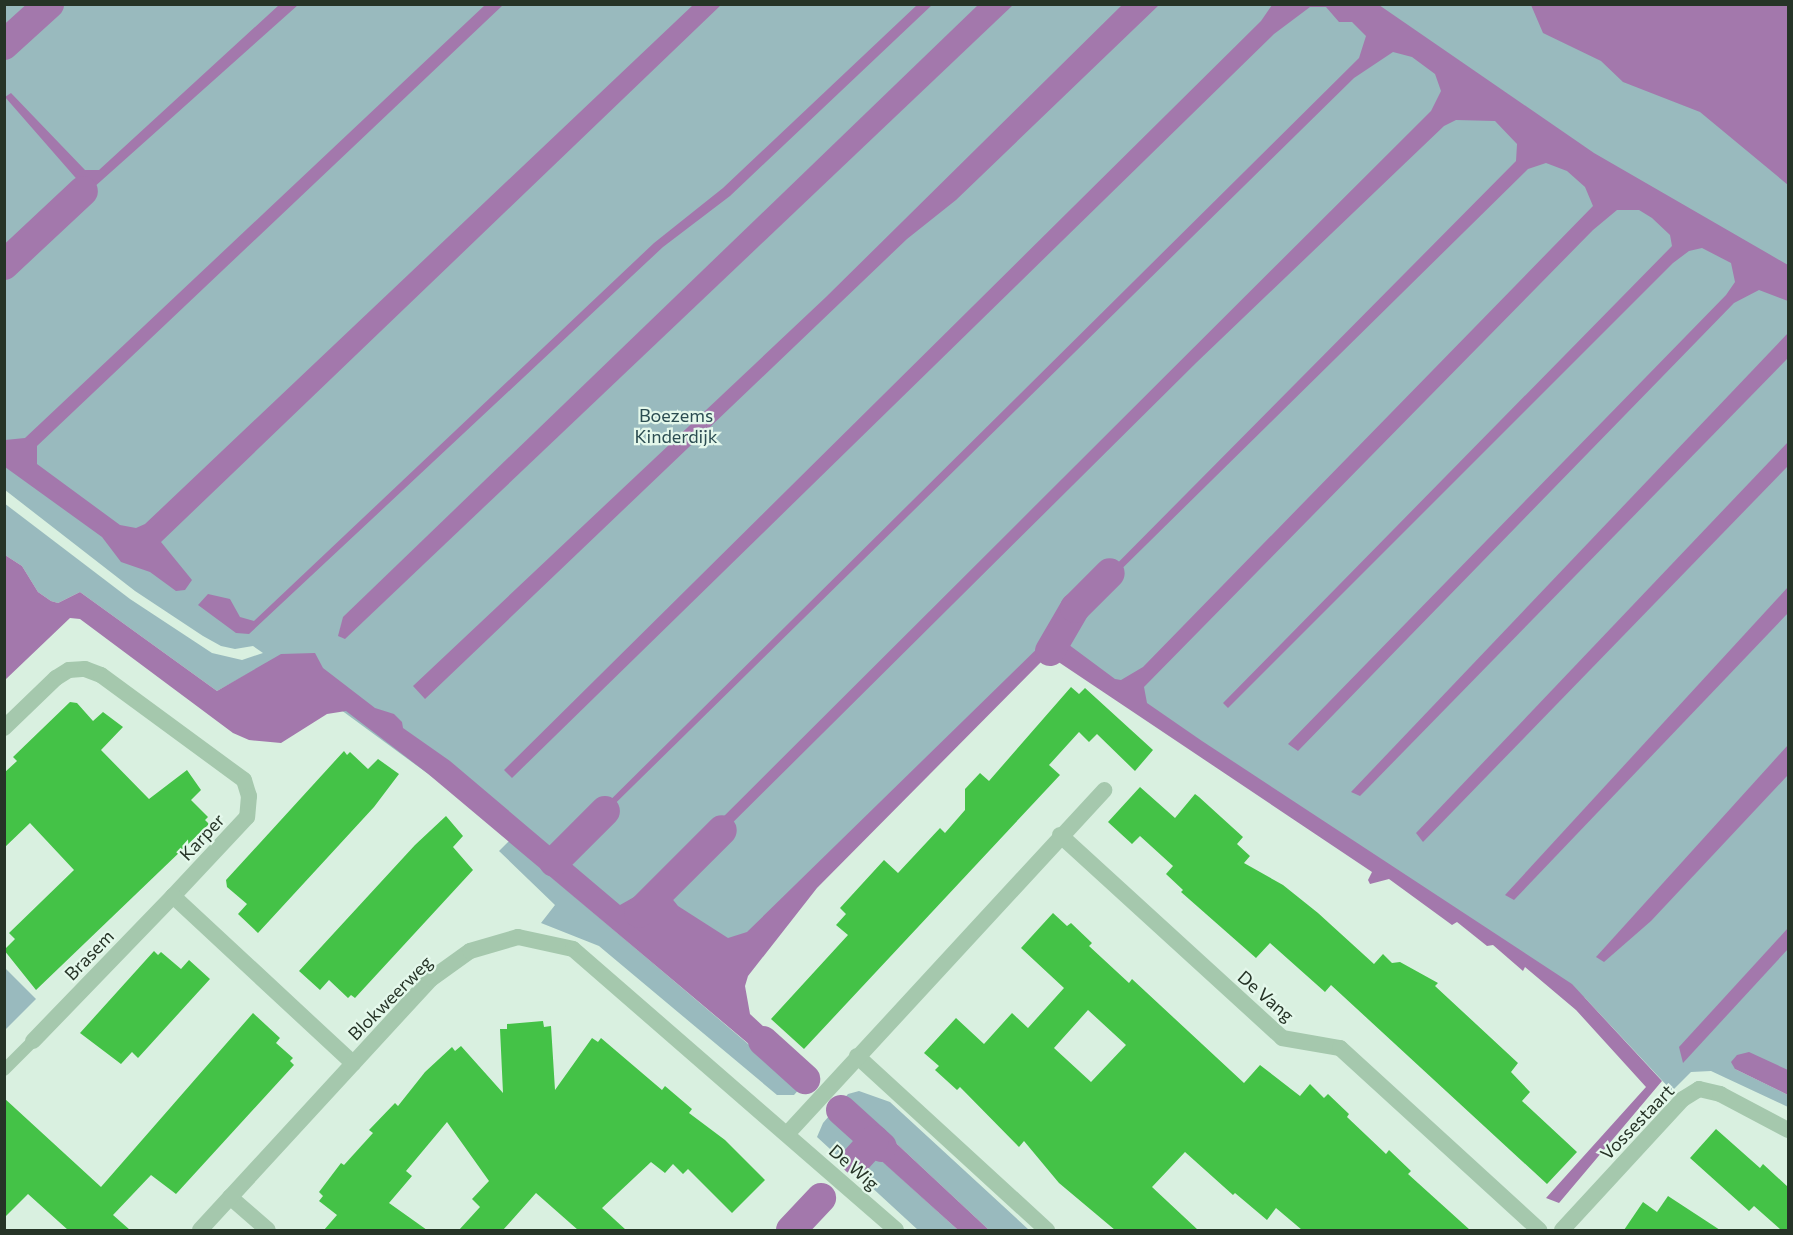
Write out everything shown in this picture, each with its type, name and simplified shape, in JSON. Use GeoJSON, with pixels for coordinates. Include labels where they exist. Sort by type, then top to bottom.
{"type":"FeatureCollection","features":[{"type":"Feature","properties":{"kind":"street","name":"Karper"},"geometry":{"type":"LineString","coordinates":[[4,728],[56,678],[69,670],[85,669],[101,675],[244,780],[249,796],[247,817],[173,896]]}},
{"type":"Feature","properties":{"kind":"street"},"geometry":{"type":"LineString","coordinates":[[787,1134],[1060,835],[1104,790]]}},
{"type":"Feature","properties":{"kind":"street","name":"De Vang"},"geometry":{"type":"LineString","coordinates":[[1060,835],[1282,1038],[1340,1048],[1539,1230]]}},
{"type":"Feature","properties":{"kind":"street","name":"Brasem"},"geometry":{"type":"LineString","coordinates":[[33,1041],[173,896]]}},
{"type":"Feature","properties":{"kind":"street"},"geometry":{"type":"LineString","coordinates":[[173,896],[353,1063]]}},
{"type":"Feature","properties":{"kind":"street","name":"Blokweerweg"},"geometry":{"type":"LineString","coordinates":[[200,1230],[431,979],[470,951],[518,937],[573,950],[787,1134]]}},
{"type":"Feature","properties":{"kind":"street"},"geometry":{"type":"LineString","coordinates":[[857,1056],[1047,1230]]}},
{"type":"Feature","properties":{"kind":"street","name":"Vossestaart"},"geometry":{"type":"LineString","coordinates":[[1562,1230],[1683,1100],[1699,1089],[1720,1094],[1788,1130]]}},
{"type":"Feature","properties":{"kind":"street","name":"De Wig"},"geometry":{"type":"LineString","coordinates":[[787,1134],[896,1230]]}},
{"type":"Feature","properties":{"kind":"street"},"geometry":{"type":"LineString","coordinates":[[230,1197],[268,1230]]}},
{"type":"Feature","properties":{"kind":"lane"},"geometry":{"type":"LineString","coordinates":[[4,1070],[33,1041]]}},
{"type":"Feature","properties":{"kind":"green space","name":"Boezems Kinderdijk"},"geometry":{"type":"Polygon","coordinates":[[[5,5],[1788,5],[1788,1079],[1735,1069],[1788,1095],[1788,1107],[1711,1071],[1691,1072],[1672,1091],[1585,998],[1053,645],[707,993],[514,837],[273,660],[217,691],[80,592],[58,603],[51,601],[38,592],[22,566],[5,555],[4,503],[130,599],[212,653],[242,660],[263,653],[253,646],[235,649],[221,646],[203,636],[135,591],[5,490],[5,5]]]}},
{"type":"Feature","properties":{"kind":"green space"},"geometry":{"type":"Polygon","coordinates":[[[509,841],[780,1071],[794,1067],[809,1078],[794,1095],[777,1095],[599,946],[541,923],[555,905],[499,851],[509,841]]]}},
{"type":"Feature","properties":{"kind":"green space"},"geometry":{"type":"Polygon","coordinates":[[[4,967],[36,999],[5,1030],[4,1030],[4,967]]]}},
{"type":"Feature","properties":{"kind":"green space"},"geometry":{"type":"Polygon","coordinates":[[[859,1091],[890,1102],[1029,1230],[989,1230],[867,1116],[857,1114],[847,1129],[958,1230],[918,1230],[817,1137],[823,1123],[848,1094],[859,1091]]]}},
{"type":"Feature","properties":{"kind":"shaded area"},"geometry":{"type":"Polygon","coordinates":[[[979,4],[1013,5],[345,639],[338,636],[343,617],[979,4]]]}},
{"type":"Feature","properties":{"kind":"shaded area"},"geometry":{"type":"Polygon","coordinates":[[[279,5],[298,5],[55,222],[51,211],[81,184],[5,97],[11,93],[85,170],[99,170],[279,5]]]}},
{"type":"Feature","properties":{"kind":"shaded area"},"geometry":{"type":"Polygon","coordinates":[[[485,5],[503,5],[37,446],[37,464],[120,525],[136,528],[145,524],[693,5],[721,5],[161,542],[192,580],[185,590],[176,591],[150,572],[121,562],[102,537],[5,467],[5,440],[25,438],[485,5]]]}},
{"type":"Feature","properties":{"kind":"shaded area"},"geometry":{"type":"Polygon","coordinates":[[[917,5],[932,5],[730,196],[663,247],[249,634],[236,633],[198,605],[208,594],[230,599],[240,617],[254,621],[654,243],[723,188],[917,5]]]}},
{"type":"Feature","properties":{"kind":"shaded area"},"geometry":{"type":"Polygon","coordinates":[[[1122,5],[1159,5],[956,200],[907,239],[425,699],[413,686],[826,297],[1122,5]]]}},
{"type":"Feature","properties":{"kind":"shaded area"},"geometry":{"type":"Polygon","coordinates":[[[1272,5],[1379,5],[1594,153],[1788,265],[1788,301],[1759,290],[1734,303],[1298,751],[1288,744],[1726,295],[1735,282],[1731,263],[1702,248],[1689,251],[1673,263],[1228,708],[1223,703],[1672,246],[1670,235],[1652,218],[1639,210],[1617,210],[1593,230],[1144,687],[1147,703],[1572,984],[1662,1081],[1559,1203],[1546,1198],[1646,1087],[1576,1010],[1525,967],[1523,971],[1493,945],[1487,946],[1457,922],[1452,925],[1389,879],[1370,884],[1368,880],[1372,872],[1057,661],[1043,660],[817,888],[748,976],[745,986],[750,1014],[796,1057],[794,1067],[781,1071],[427,773],[346,711],[327,714],[281,743],[249,740],[233,733],[80,619],[70,618],[5,680],[5,555],[22,566],[38,592],[51,601],[58,603],[80,592],[217,691],[281,654],[315,653],[323,668],[375,708],[394,714],[402,722],[403,728],[450,761],[620,905],[666,879],[670,896],[678,906],[728,938],[747,932],[1053,633],[1115,679],[1121,680],[1143,667],[1593,206],[1585,187],[1567,171],[1546,163],[1528,169],[1084,606],[1079,602],[1516,161],[1517,144],[1495,121],[1456,120],[1444,126],[1197,362],[695,860],[688,852],[1431,111],[1441,91],[1435,74],[1412,57],[1393,52],[1354,78],[578,840],[573,837],[1359,58],[1366,36],[1352,22],[1339,22],[1326,7],[1310,7],[1274,34],[512,778],[504,770],[1261,21],[1272,5]]]}},
{"type":"Feature","properties":{"kind":"shaded area"},"geometry":{"type":"Polygon","coordinates":[[[1531,5],[1788,5],[1788,185],[1700,112],[1623,82],[1601,61],[1543,33],[1531,5]]]}},
{"type":"Feature","properties":{"kind":"shaded area"},"geometry":{"type":"Polygon","coordinates":[[[34,226],[38,237],[34,248],[5,278],[5,254],[34,226]]]}},
{"type":"Feature","properties":{"kind":"shaded area"},"geometry":{"type":"Polygon","coordinates":[[[1788,333],[1788,358],[1360,796],[1351,792],[1788,333]]]}},
{"type":"Feature","properties":{"kind":"shaded area"},"geometry":{"type":"Polygon","coordinates":[[[1788,442],[1788,466],[1423,842],[1416,833],[1788,442]]]}},
{"type":"Feature","properties":{"kind":"shaded area"},"geometry":{"type":"Polygon","coordinates":[[[1788,587],[1788,613],[1514,900],[1505,895],[1788,587]]]}},
{"type":"Feature","properties":{"kind":"shaded area"},"geometry":{"type":"Polygon","coordinates":[[[1788,745],[1788,775],[1651,921],[1604,962],[1596,957],[1788,745]]]}},
{"type":"Feature","properties":{"kind":"shaded area"},"geometry":{"type":"Polygon","coordinates":[[[1788,928],[1788,949],[1683,1063],[1679,1047],[1788,928]]]}},
{"type":"Feature","properties":{"kind":"shaded area"},"geometry":{"type":"Polygon","coordinates":[[[1749,1052],[1788,1070],[1788,1095],[1735,1069],[1731,1062],[1737,1055],[1749,1052]]]}},
{"type":"Feature","properties":{"kind":"shaded area"},"geometry":{"type":"Polygon","coordinates":[[[858,1114],[867,1116],[989,1230],[958,1230],[846,1129],[847,1122],[858,1114]]]}},
{"type":"Feature","properties":{"kind":"shaded area"},"geometry":{"type":"Polygon","coordinates":[[[797,1212],[811,1223],[807,1230],[778,1230],[797,1212]]]}},
{"type":"Feature","properties":{"kind":"building"},"geometry":{"type":"Polygon","coordinates":[[[1071,687],[1079,694],[1085,688],[1153,750],[1135,771],[1097,734],[1089,742],[1079,732],[1049,765],[1060,775],[804,1049],[771,1019],[848,935],[836,925],[846,914],[840,908],[884,860],[898,873],[940,828],[945,833],[965,810],[965,789],[980,773],[989,781],[1071,687]]]}},
{"type":"Feature","properties":{"kind":"building"},"geometry":{"type":"Polygon","coordinates":[[[70,702],[77,703],[93,721],[103,712],[123,727],[101,750],[149,799],[187,770],[201,790],[191,800],[208,817],[205,820],[209,824],[36,990],[4,950],[15,939],[9,933],[74,870],[30,823],[4,848],[4,773],[17,761],[13,757],[70,702]]]}},
{"type":"Feature","properties":{"kind":"building"},"geometry":{"type":"Polygon","coordinates":[[[344,751],[347,755],[350,752],[368,769],[378,759],[399,774],[374,807],[258,933],[238,914],[247,904],[227,887],[226,880],[344,751]]]}},
{"type":"Feature","properties":{"kind":"building"},"geometry":{"type":"Polygon","coordinates":[[[1140,787],[1175,818],[1195,794],[1243,837],[1237,844],[1250,856],[1244,863],[1283,885],[1318,913],[1374,964],[1383,954],[1392,963],[1400,962],[1438,983],[1435,986],[1518,1063],[1511,1072],[1530,1092],[1522,1101],[1577,1152],[1547,1184],[1331,985],[1325,992],[1270,943],[1256,958],[1181,892],[1183,890],[1166,874],[1173,866],[1140,836],[1132,844],[1108,822],[1140,787]]]}},
{"type":"Feature","properties":{"kind":"building"},"geometry":{"type":"Polygon","coordinates":[[[446,816],[463,836],[453,847],[473,870],[355,998],[351,995],[348,998],[329,980],[320,990],[299,971],[415,845],[446,816]]]}},
{"type":"Feature","properties":{"kind":"building"},"geometry":{"type":"Polygon","coordinates":[[[1053,913],[1067,926],[1071,923],[1092,943],[1089,946],[1129,983],[1132,979],[1244,1083],[1260,1065],[1300,1096],[1310,1084],[1324,1098],[1328,1094],[1349,1114],[1347,1117],[1386,1154],[1389,1150],[1411,1171],[1408,1174],[1470,1230],[1302,1230],[1276,1208],[1267,1220],[1235,1193],[1233,1195],[1185,1152],[1152,1187],[1198,1230],[1115,1230],[1059,1183],[1024,1141],[1019,1147],[960,1087],[957,1090],[935,1070],[939,1066],[924,1053],[956,1018],[984,1044],[1012,1013],[1028,1028],[1064,988],[1021,948],[1053,913]],[[1088,1010],[1054,1048],[1091,1082],[1126,1045],[1088,1010]]]}},
{"type":"Feature","properties":{"kind":"building"},"geometry":{"type":"Polygon","coordinates":[[[154,951],[158,955],[161,952],[181,969],[189,960],[210,979],[138,1058],[132,1052],[121,1064],[80,1033],[154,951]]]}},
{"type":"Feature","properties":{"kind":"building"},"geometry":{"type":"Polygon","coordinates":[[[253,1013],[280,1038],[276,1043],[293,1058],[290,1061],[294,1065],[176,1194],[151,1175],[113,1215],[130,1230],[68,1230],[28,1194],[4,1218],[4,1098],[101,1187],[253,1013]]]}},
{"type":"Feature","properties":{"kind":"building"},"geometry":{"type":"Polygon","coordinates":[[[543,1021],[544,1027],[551,1026],[555,1090],[592,1038],[598,1042],[601,1038],[662,1090],[665,1086],[692,1109],[689,1113],[725,1140],[765,1180],[732,1213],[688,1169],[683,1174],[673,1164],[665,1173],[651,1162],[602,1208],[626,1230],[578,1230],[536,1193],[503,1230],[459,1230],[480,1207],[472,1199],[489,1181],[447,1122],[406,1171],[412,1176],[389,1203],[427,1230],[324,1230],[337,1215],[319,1201],[323,1196],[319,1192],[341,1163],[344,1165],[373,1133],[369,1130],[395,1103],[398,1106],[425,1072],[452,1047],[455,1051],[461,1046],[503,1093],[500,1029],[507,1029],[507,1024],[543,1021]]]}},
{"type":"Feature","properties":{"kind":"building"},"geometry":{"type":"Polygon","coordinates":[[[1716,1129],[1760,1168],[1763,1164],[1788,1187],[1788,1230],[1781,1230],[1754,1206],[1749,1211],[1690,1158],[1716,1129]]]}},
{"type":"Feature","properties":{"kind":"building"},"geometry":{"type":"Polygon","coordinates":[[[1668,1196],[1720,1230],[1624,1230],[1643,1202],[1657,1212],[1668,1196]]]}},
{"type":"Feature","properties":{"kind":"waterway"},"geometry":{"type":"LineString","coordinates":[[4,45],[49,4]]}},
{"type":"Feature","properties":{"kind":"waterway"},"geometry":{"type":"LineString","coordinates":[[4,265],[83,191]]}},
{"type":"Feature","properties":{"kind":"waterway"},"geometry":{"type":"LineString","coordinates":[[1050,651],[1075,608],[1110,573]]}},
{"type":"Feature","properties":{"kind":"waterway"},"geometry":{"type":"LineString","coordinates":[[554,862],[605,811]]}},
{"type":"Feature","properties":{"kind":"waterway"},"geometry":{"type":"LineString","coordinates":[[639,913],[722,830]]}},
{"type":"Feature","properties":{"kind":"waterway"},"geometry":{"type":"LineString","coordinates":[[763,1041],[805,1079]]}},
{"type":"Feature","properties":{"kind":"waterway"},"geometry":{"type":"LineString","coordinates":[[841,1110],[882,1147]]}},
{"type":"Feature","properties":{"kind":"waterway"},"geometry":{"type":"LineString","coordinates":[[856,1160],[874,1140]]}},
{"type":"Feature","properties":{"kind":"waterway"},"geometry":{"type":"LineString","coordinates":[[791,1230],[821,1198]]}}]}
